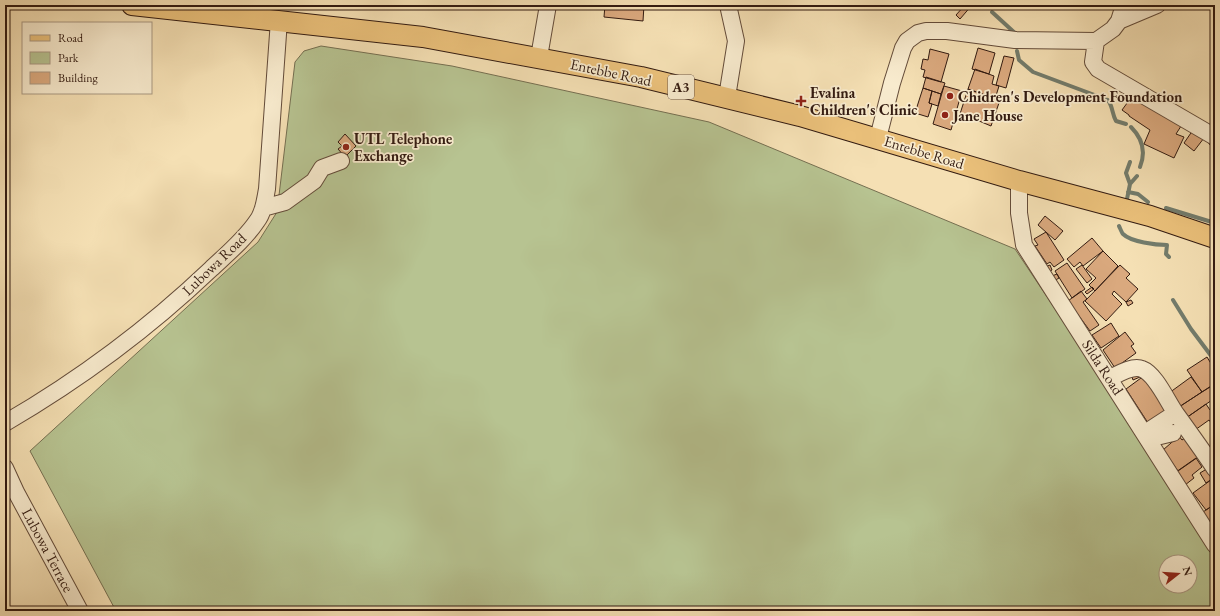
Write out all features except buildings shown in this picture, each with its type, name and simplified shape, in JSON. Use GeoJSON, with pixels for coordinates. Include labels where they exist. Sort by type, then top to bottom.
{"type":"FeatureCollection","features":[{"type":"Feature","properties":{"kind":"main road","name":"Entebbe Road"},"geometry":{"type":"LineString","coordinates":[[145,6],[423,37],[539,57],[641,77],[727,97],[878,138],[1019,181],[1150,216],[1215,238]]}},
{"type":"Feature","properties":{"kind":"street"},"geometry":{"type":"LineString","coordinates":[[539,57],[548,5]]}},
{"type":"Feature","properties":{"kind":"street"},"geometry":{"type":"LineString","coordinates":[[727,97],[736,41],[728,5]]}},
{"type":"Feature","properties":{"kind":"street"},"geometry":{"type":"LineString","coordinates":[[878,138],[892,83],[903,48],[907,41],[918,33],[926,31],[947,31],[1015,40],[1096,41],[1114,29],[1119,21],[1124,5]]}},
{"type":"Feature","properties":{"kind":"street"},"geometry":{"type":"LineString","coordinates":[[1119,21],[1157,5]]}},
{"type":"Feature","properties":{"kind":"street","name":"Lubowa Road"},"geometry":{"type":"LineString","coordinates":[[5,423],[60,389],[132,338],[188,290],[244,237],[258,220],[263,208],[267,189],[279,20]]}},
{"type":"Feature","properties":{"kind":"street"},"geometry":{"type":"LineString","coordinates":[[1096,41],[1093,62],[1098,69],[1215,137]]}},
{"type":"Feature","properties":{"kind":"street"},"geometry":{"type":"LineString","coordinates":[[263,208],[285,202],[314,181],[322,168],[341,161]]}},
{"type":"Feature","properties":{"kind":"street","name":"Silda Road"},"geometry":{"type":"LineString","coordinates":[[1019,181],[1019,213],[1024,245],[1215,545]]}},
{"type":"Feature","properties":{"kind":"street"},"geometry":{"type":"LineString","coordinates":[[1110,378],[1131,369],[1140,368],[1146,371],[1157,383],[1176,414],[1215,468]]}},
{"type":"Feature","properties":{"kind":"street"},"geometry":{"type":"LineString","coordinates":[[1147,436],[1171,426]]}},
{"type":"Feature","properties":{"kind":"street","name":"Lubowa Terrace"},"geometry":{"type":"LineString","coordinates":[[5,468],[11,495],[80,611]]}},
{"type":"Feature","properties":{"kind":"green space"},"geometry":{"type":"Polygon","coordinates":[[[321,46],[452,66],[709,122],[1015,249],[1153,455],[1215,555],[1215,611],[116,611],[30,451],[258,242],[277,212],[295,62],[304,51],[321,46]]]}},
{"type":"Feature","properties":{"kind":"waterway"},"geometry":{"type":"LineString","coordinates":[[992,12],[1016,34]]}},
{"type":"Feature","properties":{"kind":"waterway"},"geometry":{"type":"LineString","coordinates":[[1017,51],[1019,60],[1033,72],[1108,100],[1116,121],[1126,124]]}},
{"type":"Feature","properties":{"kind":"waterway"},"geometry":{"type":"LineString","coordinates":[[1131,127],[1138,136],[1142,146],[1143,156],[1140,167]]}},
{"type":"Feature","properties":{"kind":"waterway"},"geometry":{"type":"LineString","coordinates":[[1127,199],[1130,184],[1126,173],[1130,162]]}},
{"type":"Feature","properties":{"kind":"waterway"},"geometry":{"type":"LineString","coordinates":[[1130,184],[1137,176]]}},
{"type":"Feature","properties":{"kind":"waterway"},"geometry":{"type":"LineString","coordinates":[[1128,192],[1138,194],[1148,202]]}},
{"type":"Feature","properties":{"kind":"waterway"},"geometry":{"type":"LineString","coordinates":[[1166,208],[1215,223]]}},
{"type":"Feature","properties":{"kind":"waterway"},"geometry":{"type":"LineString","coordinates":[[1119,226],[1123,234],[1132,239],[1150,244],[1167,245],[1166,254],[1169,257]]}},
{"type":"Feature","properties":{"kind":"waterway"},"geometry":{"type":"LineString","coordinates":[[1173,300],[1191,329],[1215,361]]}},
{"type":"Feature","properties":{"kind":"place","name":"Chidren's Development Foundation"},"geometry":{"type":"Point","coordinates":[950,96]}},
{"type":"Feature","properties":{"kind":"place","name":"Evalina Children's Clinic"},"geometry":{"type":"Point","coordinates":[801,101]}},
{"type":"Feature","properties":{"kind":"place","name":"Jane House"},"geometry":{"type":"Point","coordinates":[945,115]}},
{"type":"Feature","properties":{"kind":"place","name":"UTL Telephone Exchange"},"geometry":{"type":"Point","coordinates":[346,147]}}]}
